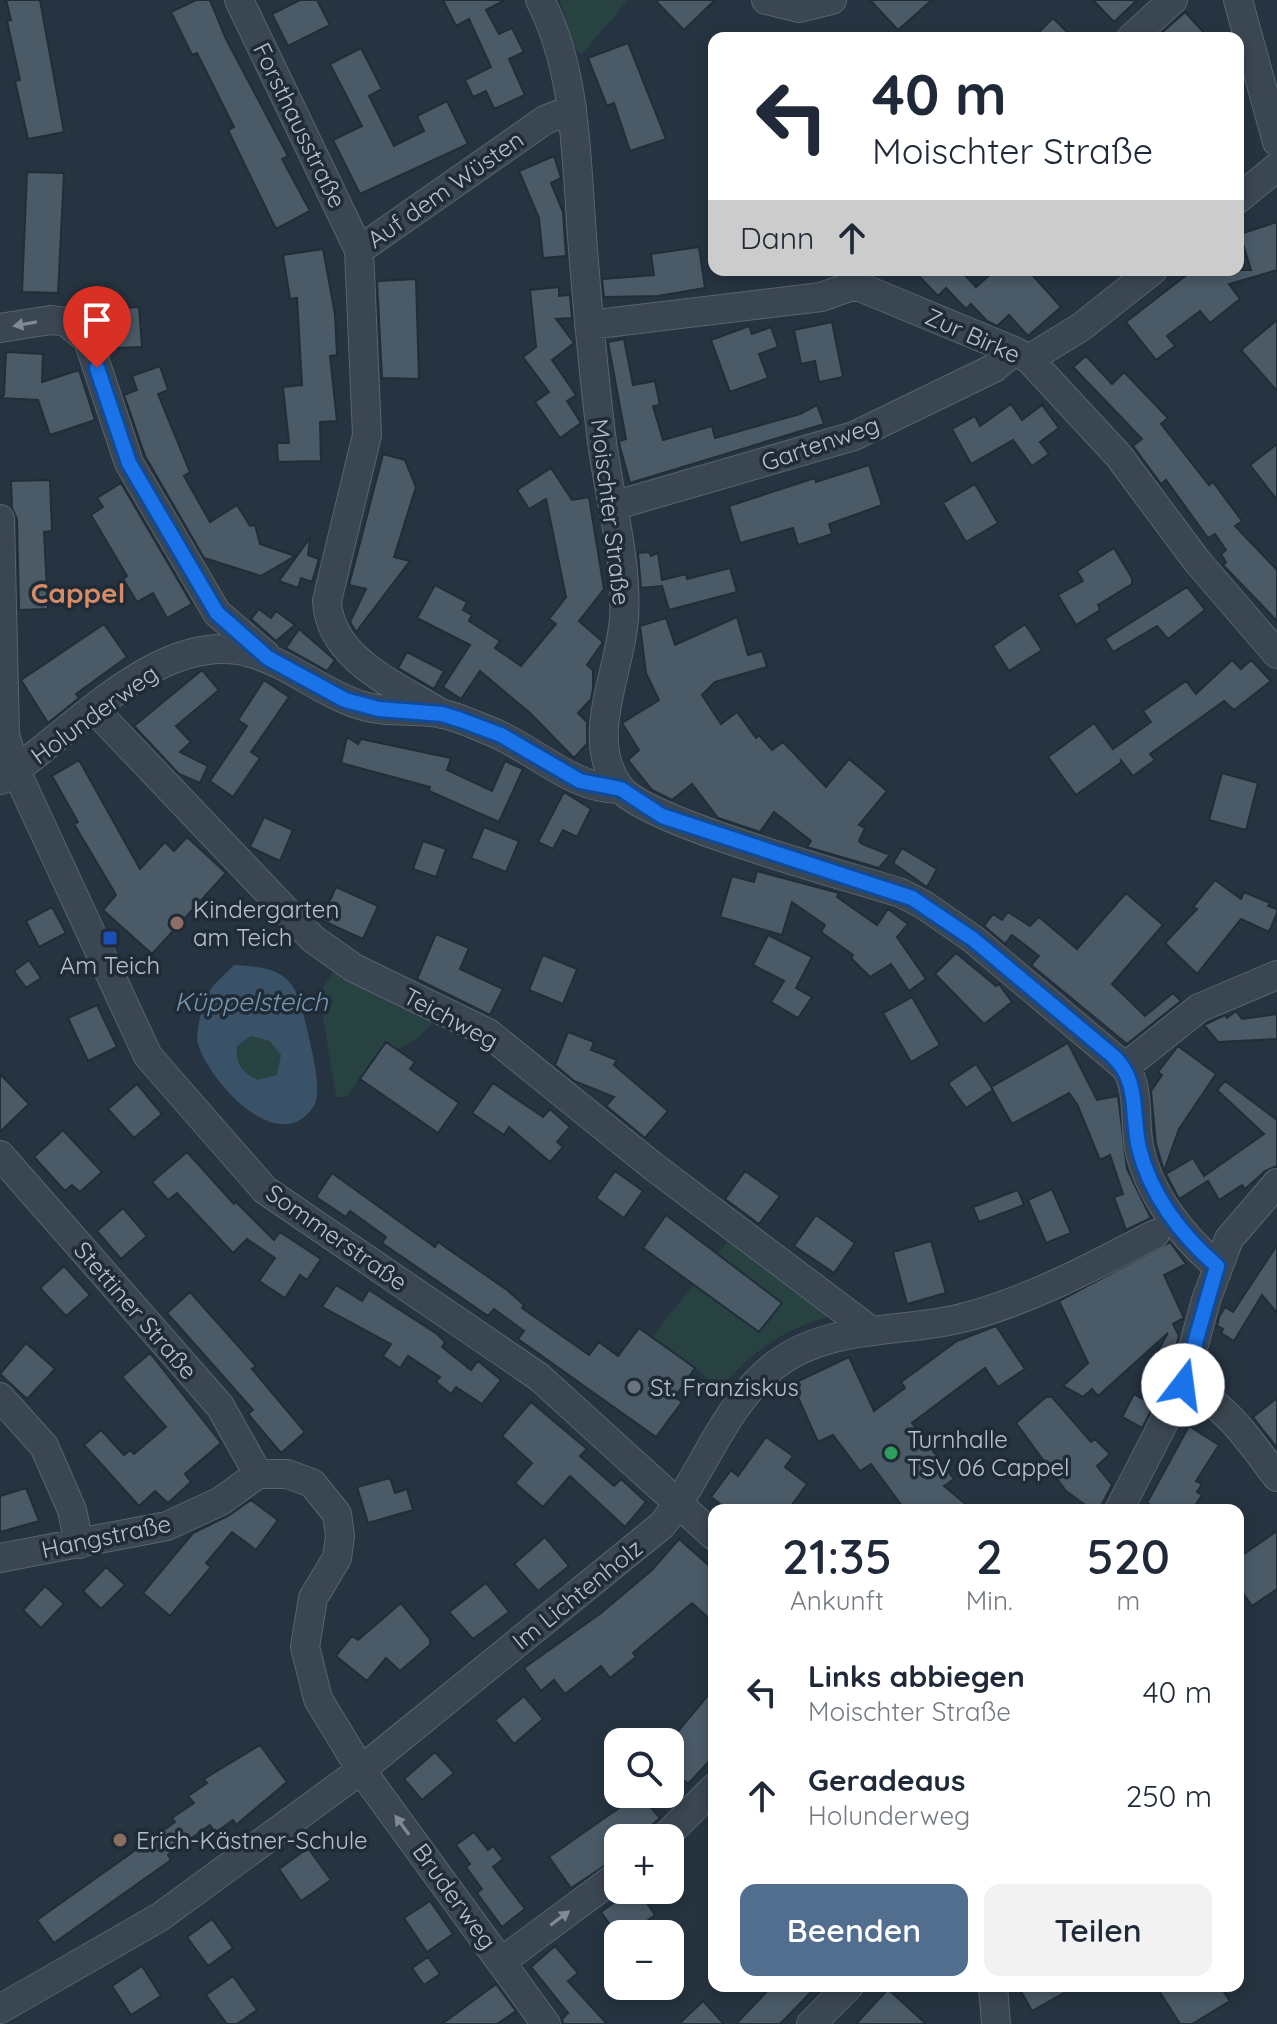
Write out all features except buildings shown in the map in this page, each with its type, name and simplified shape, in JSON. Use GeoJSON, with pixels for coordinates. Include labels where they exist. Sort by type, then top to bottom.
{"type":"FeatureCollection","features":[{"type":"Feature","properties":{"kind":"street","name":"Forsthausstraße"},"geometry":{"type":"LineString","coordinates":[[239,0],[359,250]]}},
{"type":"Feature","properties":{"kind":"street","name":"Moischter Straße"},"geometry":{"type":"LineString","coordinates":[[540,0],[555,34],[572,109],[589,325],[605,467],[624,577],[624,618],[602,737],[606,761],[621,789]]}},
{"type":"Feature","properties":{"kind":"street"},"geometry":{"type":"LineString","coordinates":[[766,0],[799,8],[832,0]]}},
{"type":"Feature","properties":{"kind":"street"},"geometry":{"type":"LineString","coordinates":[[1138,32],[1173,0]]}},
{"type":"Feature","properties":{"kind":"street"},"geometry":{"type":"LineString","coordinates":[[1238,0],[1277,142]]}},
{"type":"Feature","properties":{"kind":"street","name":"Auf dem Wüsten"},"geometry":{"type":"LineString","coordinates":[[442,714],[353,656],[337,637],[328,616],[327,601],[367,435],[359,250],[545,120],[572,109]]}},
{"type":"Feature","properties":{"kind":"street"},"geometry":{"type":"LineString","coordinates":[[1244,194],[1277,167]]}},
{"type":"Feature","properties":{"kind":"street","name":"Gartenweg"},"geometry":{"type":"LineString","coordinates":[[613,506],[854,436],[1081,327],[1145,276]]}},
{"type":"Feature","properties":{"kind":"street","name":"Zur Birke"},"geometry":{"type":"LineString","coordinates":[[589,325],[821,297],[864,278],[1022,355],[1118,455],[1197,561],[1277,654]]}},
{"type":"Feature","properties":{"kind":"street"},"geometry":{"type":"LineString","coordinates":[[0,328],[51,320],[66,322],[88,340],[129,463],[217,613],[268,658]]}},
{"type":"Feature","properties":{"kind":"street","name":"Sommerstraße"},"geometry":{"type":"LineString","coordinates":[[0,519],[8,776],[148,1056],[265,1190],[539,1377],[708,1531]]}},
{"type":"Feature","properties":{"kind":"street","name":"Holunderweg"},"geometry":{"type":"LineString","coordinates":[[8,776],[136,678],[182,655],[233,649],[268,658],[364,707],[442,714],[501,735],[580,781],[621,789]]}},
{"type":"Feature","properties":{"kind":"street","name":"Teichweg"},"geometry":{"type":"LineString","coordinates":[[95,710],[313,939],[354,968],[488,1033],[654,1167],[870,1330]]}},
{"type":"Feature","properties":{"kind":"street"},"geometry":{"type":"LineString","coordinates":[[621,789],[662,816],[912,898],[973,939],[1125,1067],[1129,1073],[1139,1146],[1149,1180],[1174,1222],[1217,1266]]}},
{"type":"Feature","properties":{"kind":"street"},"geometry":{"type":"LineString","coordinates":[[1125,1067],[1199,1008],[1277,975]]}},
{"type":"Feature","properties":{"kind":"street","name":"Stettiner Straße"},"geometry":{"type":"LineString","coordinates":[[0,1155],[220,1406],[258,1474]]}},
{"type":"Feature","properties":{"kind":"street"},"geometry":{"type":"LineString","coordinates":[[1122,1504],[1183,1385],[1217,1266],[1229,1239],[1277,1183]]}},
{"type":"Feature","properties":{"kind":"street","name":"Im Lichtenholz"},"geometry":{"type":"LineString","coordinates":[[0,2009],[160,1917],[361,1770],[662,1525],[679,1505],[728,1418],[759,1379],[788,1356],[870,1330],[935,1325],[1011,1302],[1057,1284],[1155,1234]]}},
{"type":"Feature","properties":{"kind":"street"},"geometry":{"type":"LineString","coordinates":[[1183,1385],[1206,1397],[1236,1424],[1277,1477]]}},
{"type":"Feature","properties":{"kind":"street"},"geometry":{"type":"LineString","coordinates":[[0,1397],[44,1446],[72,1510],[79,1544]]}},
{"type":"Feature","properties":{"kind":"street"},"geometry":{"type":"LineString","coordinates":[[258,1474],[287,1474],[312,1483],[337,1514],[340,1536],[337,1558],[313,1598],[305,1647],[318,1699],[361,1770]]}},
{"type":"Feature","properties":{"kind":"street","name":"Hangstraße"},"geometry":{"type":"LineString","coordinates":[[0,1558],[167,1526],[221,1501],[258,1474]]}},
{"type":"Feature","properties":{"kind":"street","name":"Bruderweg"},"geometry":{"type":"LineString","coordinates":[[361,1770],[502,1961],[534,2020]]}},
{"type":"Feature","properties":{"kind":"street"},"geometry":{"type":"LineString","coordinates":[[678,1824],[708,1794]]}},
{"type":"Feature","properties":{"kind":"street"},"geometry":{"type":"LineString","coordinates":[[502,1961],[604,1885]]}},
{"type":"Feature","properties":{"kind":"street"},"geometry":{"type":"LineString","coordinates":[[811,2024],[843,1992]]}},
{"type":"Feature","properties":{"kind":"street"},"geometry":{"type":"LineString","coordinates":[[993,1992],[996,2024]]}},
{"type":"Feature","properties":{"kind":"green space"},"geometry":{"type":"Polygon","coordinates":[[[560,0],[628,0],[581,55],[572,44],[560,0]]]}},
{"type":"Feature","properties":{"kind":"green space"},"geometry":{"type":"Polygon","coordinates":[[[335,970],[436,1020],[416,1039],[398,1049],[386,1041],[346,1097],[336,1097],[319,992],[335,970]]]}},
{"type":"Feature","properties":{"kind":"green space"},"geometry":{"type":"Polygon","coordinates":[[[251,1036],[270,1041],[282,1055],[277,1075],[258,1081],[245,1074],[236,1060],[237,1046],[251,1036]]]}},
{"type":"Feature","properties":{"kind":"green space"},"geometry":{"type":"Polygon","coordinates":[[[735,1232],[842,1313],[790,1331],[775,1340],[748,1360],[721,1387],[652,1337],[735,1232]]]}},
{"type":"Feature","properties":{"kind":"water","name":"Küppelsteich"},"geometry":{"type":"Polygon","coordinates":[[[234,965],[271,970],[281,975],[295,990],[300,1001],[312,1049],[317,1098],[314,1106],[299,1120],[283,1124],[265,1120],[247,1109],[216,1077],[198,1044],[198,1027],[206,997],[234,965]],[[251,1036],[237,1046],[241,1067],[258,1080],[277,1075],[281,1055],[270,1041],[251,1036]]]}},
{"type":"Feature","properties":{"kind":"place","name":"Kindergarten am Teich"},"geometry":{"type":"Point","coordinates":[177,923]}},
{"type":"Feature","properties":{"kind":"place","name":"Am Teich"},"geometry":{"type":"Point","coordinates":[110,938]}},
{"type":"Feature","properties":{"kind":"place","name":"St. Franziskus"},"geometry":{"type":"Point","coordinates":[634,1387]}},
{"type":"Feature","properties":{"kind":"place","name":"Turnhalle TSV 06 Cappel"},"geometry":{"type":"Point","coordinates":[891,1453]}},
{"type":"Feature","properties":{"kind":"place","name":"Erich-Kästner-Schule"},"geometry":{"type":"Point","coordinates":[120,1840]}},
{"type":"Feature","properties":{"kind":"district","name":"Cappel"},"geometry":{"type":"Point","coordinates":[78,592]}},
{"type":"Feature","properties":{"kind":"route"},"geometry":{"type":"LineString","coordinates":[[97,368],[129,463],[217,613],[268,658],[345,700],[364,707],[442,714],[461,720],[501,735],[580,781],[621,789],[662,816],[912,898],[973,939],[1125,1067],[1134,1097],[1139,1146],[1149,1180],[1174,1222],[1217,1266],[1183,1385]]}}]}
